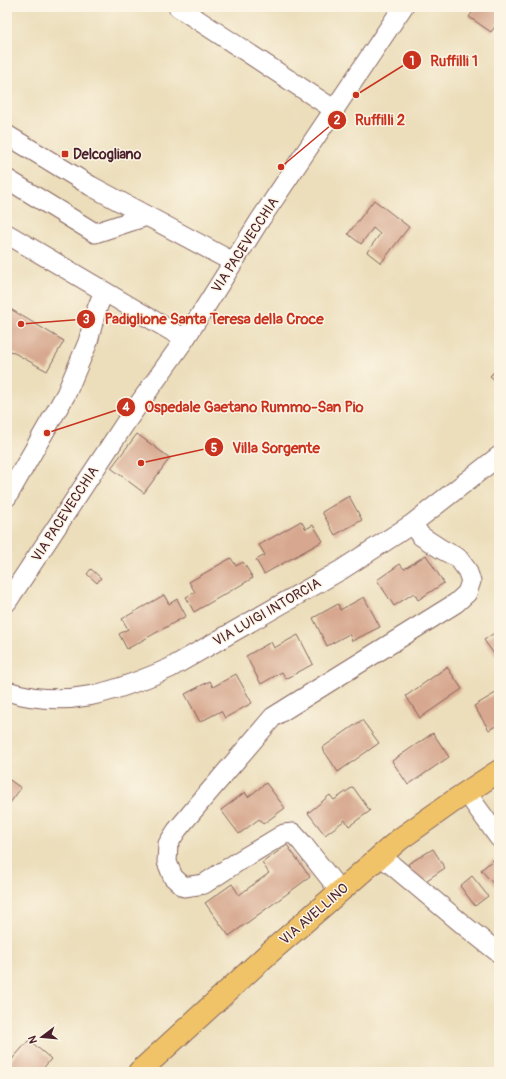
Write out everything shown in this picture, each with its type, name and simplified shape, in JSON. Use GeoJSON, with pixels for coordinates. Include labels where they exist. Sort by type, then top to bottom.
{"type":"FeatureCollection","features":[{"type":"Feature","properties":{"kind":"main road","name":"VIA AVELLINO"},"geometry":{"type":"LineString","coordinates":[[139,1072],[269,953],[400,839],[466,792],[499,771]]}},
{"type":"Feature","properties":{"kind":"street"},"geometry":{"type":"LineString","coordinates":[[178,7],[335,110]]}},
{"type":"Feature","properties":{"kind":"street","name":"VIA PACEVECCHIA"},"geometry":{"type":"LineString","coordinates":[[7,602],[126,422],[185,339],[260,220],[403,7]]}},
{"type":"Feature","properties":{"kind":"street"},"geometry":{"type":"LineString","coordinates":[[7,135],[91,186],[233,262]]}},
{"type":"Feature","properties":{"kind":"street"},"geometry":{"type":"LineString","coordinates":[[7,179],[95,232],[147,216]]}},
{"type":"Feature","properties":{"kind":"street"},"geometry":{"type":"LineString","coordinates":[[7,234],[185,339]]}},
{"type":"Feature","properties":{"kind":"street"},"geometry":{"type":"LineString","coordinates":[[7,497],[66,394],[88,342],[96,312],[104,291]]}},
{"type":"Feature","properties":{"kind":"street","name":"VIA LUIGI INTORCIA"},"geometry":{"type":"LineString","coordinates":[[7,691],[20,696],[52,700],[81,698],[103,693],[140,681],[170,668],[341,570],[412,524],[499,456]]}},
{"type":"Feature","properties":{"kind":"street"},"geometry":{"type":"LineString","coordinates":[[340,892],[293,833],[284,834],[204,884],[184,887],[173,877],[167,862],[168,844],[177,830],[273,717],[456,603],[467,593],[471,581],[467,570],[458,558],[421,536],[412,524]]}},
{"type":"Feature","properties":{"kind":"street"},"geometry":{"type":"LineString","coordinates":[[466,792],[499,838]]}},
{"type":"Feature","properties":{"kind":"street"},"geometry":{"type":"LineString","coordinates":[[381,856],[499,953]]}},
{"type":"Feature","properties":{"kind":"building"},"geometry":{"type":"Polygon","coordinates":[[[476,7],[499,7],[499,21],[491,32],[469,17],[476,7]]]}},
{"type":"Feature","properties":{"kind":"building"},"geometry":{"type":"Polygon","coordinates":[[[374,200],[409,227],[381,263],[367,252],[380,234],[373,228],[361,244],[348,234],[374,200]]]}},
{"type":"Feature","properties":{"kind":"building"},"geometry":{"type":"Polygon","coordinates":[[[7,307],[64,341],[47,371],[7,349],[7,307]]]}},
{"type":"Feature","properties":{"kind":"building"},"geometry":{"type":"Polygon","coordinates":[[[499,367],[499,384],[490,376],[499,367]]]}},
{"type":"Feature","properties":{"kind":"building"},"geometry":{"type":"Polygon","coordinates":[[[137,434],[170,458],[144,493],[111,468],[137,434]]]}},
{"type":"Feature","properties":{"kind":"building"},"geometry":{"type":"Polygon","coordinates":[[[349,496],[362,520],[335,535],[322,512],[349,496]]]}},
{"type":"Feature","properties":{"kind":"building"},"geometry":{"type":"Polygon","coordinates":[[[301,521],[306,529],[313,525],[323,541],[264,574],[256,560],[265,555],[259,545],[301,521]]]}},
{"type":"Feature","properties":{"kind":"building"},"geometry":{"type":"Polygon","coordinates":[[[426,555],[444,583],[418,600],[414,593],[394,606],[377,580],[400,564],[404,569],[426,555]]]}},
{"type":"Feature","properties":{"kind":"building"},"geometry":{"type":"Polygon","coordinates":[[[231,558],[236,566],[243,562],[253,578],[194,612],[186,597],[195,592],[189,582],[231,558]]]}},
{"type":"Feature","properties":{"kind":"building"},"geometry":{"type":"Polygon","coordinates":[[[91,569],[101,578],[97,583],[87,574],[91,569]]]}},
{"type":"Feature","properties":{"kind":"building"},"geometry":{"type":"Polygon","coordinates":[[[164,595],[169,604],[177,599],[186,616],[127,649],[119,634],[128,629],[122,619],[164,595]]]}},
{"type":"Feature","properties":{"kind":"building"},"geometry":{"type":"Polygon","coordinates":[[[364,597],[380,627],[352,641],[349,634],[327,646],[313,618],[338,604],[340,610],[364,597]]]}},
{"type":"Feature","properties":{"kind":"building"},"geometry":{"type":"Polygon","coordinates":[[[499,630],[499,661],[484,640],[499,630]]]}},
{"type":"Feature","properties":{"kind":"building"},"geometry":{"type":"Polygon","coordinates":[[[298,635],[313,664],[286,679],[282,672],[261,684],[246,656],[271,642],[274,648],[298,635]]]}},
{"type":"Feature","properties":{"kind":"building"},"geometry":{"type":"Polygon","coordinates":[[[447,667],[462,689],[420,718],[406,696],[447,667]]]}},
{"type":"Feature","properties":{"kind":"building"},"geometry":{"type":"Polygon","coordinates":[[[236,674],[252,703],[225,718],[221,711],[200,722],[185,694],[210,681],[213,687],[236,674]]]}},
{"type":"Feature","properties":{"kind":"building"},"geometry":{"type":"Polygon","coordinates":[[[499,691],[499,724],[489,730],[474,706],[499,691]]]}},
{"type":"Feature","properties":{"kind":"building"},"geometry":{"type":"Polygon","coordinates":[[[362,720],[379,743],[338,772],[322,748],[362,720]]]}},
{"type":"Feature","properties":{"kind":"building"},"geometry":{"type":"Polygon","coordinates":[[[433,733],[449,757],[408,785],[392,761],[433,733]]]}},
{"type":"Feature","properties":{"kind":"building"},"geometry":{"type":"Polygon","coordinates":[[[7,778],[21,788],[7,807],[7,778]]]}},
{"type":"Feature","properties":{"kind":"building"},"geometry":{"type":"Polygon","coordinates":[[[266,783],[285,808],[263,824],[259,819],[239,834],[221,810],[245,792],[248,797],[266,783]]]}},
{"type":"Feature","properties":{"kind":"building"},"geometry":{"type":"Polygon","coordinates":[[[353,787],[370,811],[349,826],[345,820],[325,835],[308,813],[330,795],[334,800],[353,787]]]}},
{"type":"Feature","properties":{"kind":"building"},"geometry":{"type":"Polygon","coordinates":[[[287,845],[310,877],[229,936],[205,903],[232,884],[239,895],[269,873],[262,863],[287,845]]]}},
{"type":"Feature","properties":{"kind":"building"},"geometry":{"type":"Polygon","coordinates":[[[433,849],[445,868],[421,884],[408,864],[433,849]]]}},
{"type":"Feature","properties":{"kind":"building"},"geometry":{"type":"Polygon","coordinates":[[[493,860],[499,867],[498,889],[481,870],[493,860]]]}},
{"type":"Feature","properties":{"kind":"building"},"geometry":{"type":"Polygon","coordinates":[[[472,876],[488,896],[475,906],[460,886],[472,876]]]}},
{"type":"Feature","properties":{"kind":"building"},"geometry":{"type":"Polygon","coordinates":[[[29,1040],[51,1059],[40,1072],[7,1072],[7,1065],[29,1040]]]}},
{"type":"Feature","properties":{"kind":"place","name":"Ruffilli 1"},"geometry":{"type":"Point","coordinates":[356,95]}},
{"type":"Feature","properties":{"kind":"place","name":"Delcogliano"},"geometry":{"type":"Point","coordinates":[65,154]}},
{"type":"Feature","properties":{"kind":"place","name":"Ruffilli 2"},"geometry":{"type":"Point","coordinates":[281,167]}},
{"type":"Feature","properties":{"kind":"place","name":"Padiglione Santa Teresa della Croce"},"geometry":{"type":"Point","coordinates":[21,324]}},
{"type":"Feature","properties":{"kind":"place","name":"Ospedale Gaetano Rummo-San Pio"},"geometry":{"type":"Point","coordinates":[47,433]}},
{"type":"Feature","properties":{"kind":"place","name":"Villa Sorgente"},"geometry":{"type":"Point","coordinates":[141,463]}}]}
